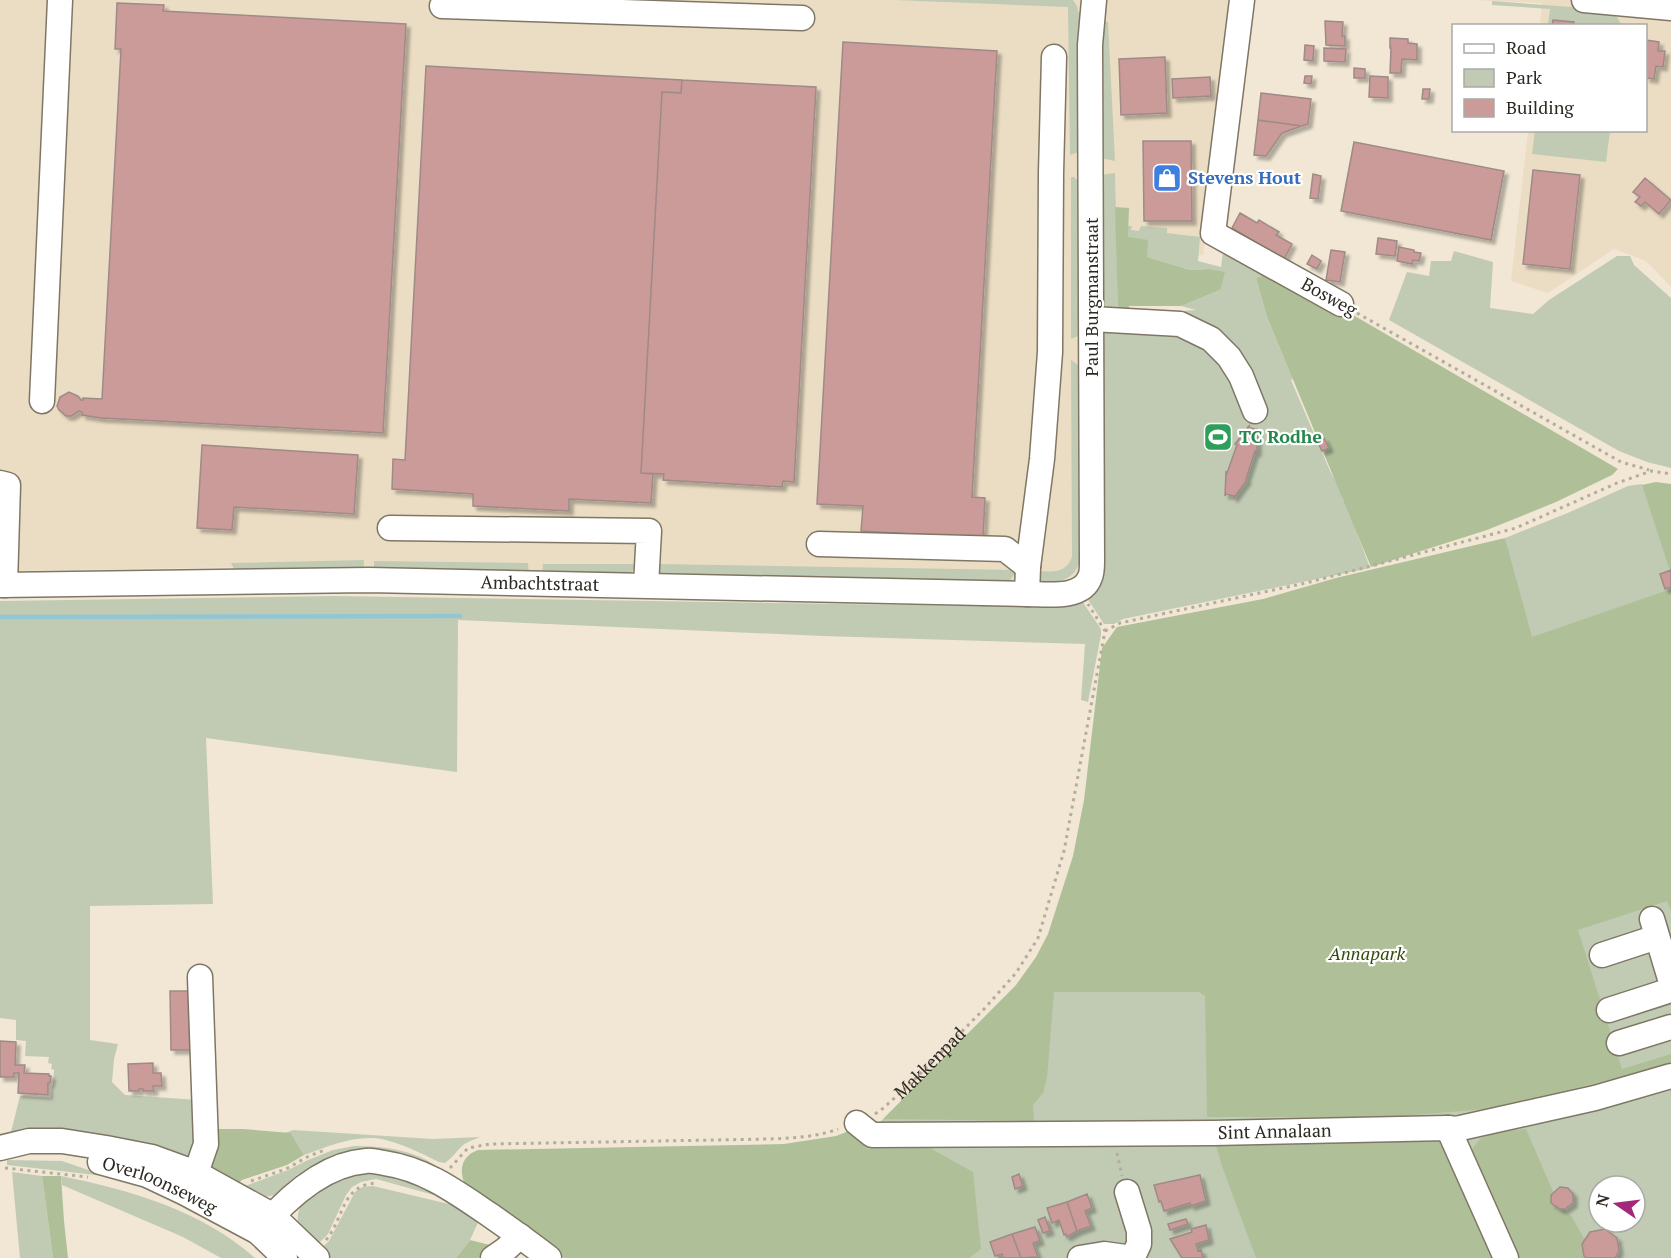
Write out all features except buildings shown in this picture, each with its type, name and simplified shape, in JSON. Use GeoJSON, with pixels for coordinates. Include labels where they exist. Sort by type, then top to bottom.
{"type":"FeatureCollection","features":[{"type":"Feature","properties":{"kind":"street"},"geometry":{"type":"LineString","coordinates":[[42,400],[60,0]]}},
{"type":"Feature","properties":{"kind":"street","name":"Paul Burgmanstraat"},"geometry":{"type":"LineString","coordinates":[[1079,590],[1090,579],[1092,562],[1090,45],[1094,0]]}},
{"type":"Feature","properties":{"kind":"street","name":"Bosweg"},"geometry":{"type":"LineString","coordinates":[[1242,0],[1213,233],[1341,304]]}},
{"type":"Feature","properties":{"kind":"street"},"geometry":{"type":"LineString","coordinates":[[1584,0],[1671,8]]}},
{"type":"Feature","properties":{"kind":"street"},"geometry":{"type":"LineString","coordinates":[[442,6],[627,6],[802,18]]}},
{"type":"Feature","properties":{"kind":"street"},"geometry":{"type":"LineString","coordinates":[[1027,594],[1028,567],[1042,459],[1050,352],[1054,57]]}},
{"type":"Feature","properties":{"kind":"street"},"geometry":{"type":"LineString","coordinates":[[1092,320],[1180,324],[1211,339],[1229,357],[1241,376],[1255,411]]}},
{"type":"Feature","properties":{"kind":"street"},"geometry":{"type":"LineString","coordinates":[[0,483],[8,485],[3,585]]}},
{"type":"Feature","properties":{"kind":"street"},"geometry":{"type":"LineString","coordinates":[[390,528],[649,531],[646,585]]}},
{"type":"Feature","properties":{"kind":"street"},"geometry":{"type":"LineString","coordinates":[[819,544],[1005,549],[1028,567]]}},
{"type":"Feature","properties":{"kind":"street","name":"Ambachtstraat"},"geometry":{"type":"LineString","coordinates":[[3,585],[369,580],[1027,594],[1067,594],[1079,590]]}},
{"type":"Feature","properties":{"kind":"street"},"geometry":{"type":"LineString","coordinates":[[1602,955],[1655,928],[1671,982]]}},
{"type":"Feature","properties":{"kind":"street"},"geometry":{"type":"LineString","coordinates":[[191,1183],[206,1144],[200,977]]}},
{"type":"Feature","properties":{"kind":"street"},"geometry":{"type":"LineString","coordinates":[[1609,1010],[1671,990]]}},
{"type":"Feature","properties":{"kind":"street"},"geometry":{"type":"LineString","coordinates":[[1619,1043],[1671,1027]]}},
{"type":"Feature","properties":{"kind":"street","name":"Sint Annalaan"},"geometry":{"type":"LineString","coordinates":[[865,1129],[1114,1134],[1448,1128],[1456,1130],[1596,1098],[1671,1076]]}},
{"type":"Feature","properties":{"kind":"street"},"geometry":{"type":"LineString","coordinates":[[1448,1128],[1506,1258]]}},
{"type":"Feature","properties":{"kind":"street","name":"Overloonseweg"},"geometry":{"type":"LineString","coordinates":[[0,1148],[27,1154],[62,1156],[105,1163],[191,1183],[265,1223]]}},
{"type":"Feature","properties":{"kind":"street"},"geometry":{"type":"LineString","coordinates":[[265,1223],[308,1185],[337,1167],[367,1161],[399,1165],[446,1176],[549,1258]]}},
{"type":"Feature","properties":{"kind":"street"},"geometry":{"type":"LineString","coordinates":[[1080,1258],[1104,1254],[1133,1258],[1139,1244],[1139,1231],[1127,1192]]}},
{"type":"Feature","properties":{"kind":"street"},"geometry":{"type":"LineString","coordinates":[[265,1223],[315,1255]]}},
{"type":"Feature","properties":{"kind":"street"},"geometry":{"type":"LineString","coordinates":[[265,1223],[285,1258]]}},
{"type":"Feature","properties":{"kind":"street"},"geometry":{"type":"LineString","coordinates":[[493,1258],[520,1236]]}},
{"type":"Feature","properties":{"kind":"path","name":"Bosweg"},"geometry":{"type":"LineString","coordinates":[[1341,304],[1621,462],[1671,474]]}},
{"type":"Feature","properties":{"kind":"path"},"geometry":{"type":"LineString","coordinates":[[1079,590],[1105,631],[1120,623],[1306,583],[1516,528],[1617,483],[1651,471]]}},
{"type":"Feature","properties":{"kind":"path","name":"Makkenpad"},"geometry":{"type":"LineString","coordinates":[[446,1176],[468,1148],[490,1144],[779,1138],[865,1129],[881,1110],[977,1016],[1016,973],[1038,938],[1064,851],[1105,631]]}},
{"type":"Feature","properties":{"kind":"path"},"geometry":{"type":"LineString","coordinates":[[1114,1134],[1127,1192]]}},
{"type":"Feature","properties":{"kind":"path","name":"Overloonseweg"},"geometry":{"type":"LineString","coordinates":[[0,1168],[97,1179]]}},
{"type":"Feature","properties":{"kind":"path"},"geometry":{"type":"LineString","coordinates":[[315,1255],[328,1237],[352,1191],[361,1186],[376,1183],[387,1185]]}},
{"type":"Feature","properties":{"kind":"shaded area"},"geometry":{"type":"Polygon","coordinates":[[[0,0],[1234,0],[1203,255],[1116,266],[1115,578],[1089,582],[1038,584],[253,567],[0,571],[0,0]]]}},
{"type":"Feature","properties":{"kind":"shaded area"},"geometry":{"type":"Polygon","coordinates":[[[1472,0],[1671,0],[1671,287],[1646,261],[1614,249],[1548,293],[1511,281],[1528,132],[1647,132],[1647,24],[1540,24],[1542,3],[1472,0]]]}},
{"type":"Feature","properties":{"kind":"green space"},"geometry":{"type":"Polygon","coordinates":[[[895,0],[1073,0],[1078,12],[1082,12],[1079,152],[1070,155],[1068,7],[895,0]]]}},
{"type":"Feature","properties":{"kind":"green space"},"geometry":{"type":"Polygon","coordinates":[[[1492,1],[1612,10],[1621,24],[1548,24],[1550,9],[1492,5],[1492,1]]]}},
{"type":"Feature","properties":{"kind":"green space"},"geometry":{"type":"Polygon","coordinates":[[[1100,20],[1108,22],[1115,161],[1100,158],[1100,20]]]}},
{"type":"Feature","properties":{"kind":"green space"},"geometry":{"type":"Polygon","coordinates":[[[1535,132],[1610,132],[1606,162],[1532,154],[1535,132]]]}},
{"type":"Feature","properties":{"kind":"green space"},"geometry":{"type":"Polygon","coordinates":[[[1115,173],[1118,315],[1102,316],[1100,175],[1115,173]]]}},
{"type":"Feature","properties":{"kind":"green space"},"geometry":{"type":"Polygon","coordinates":[[[1071,177],[1081,183],[1083,334],[1071,339],[1071,177]]]}},
{"type":"Feature","properties":{"kind":"green space"},"geometry":{"type":"Polygon","coordinates":[[[1115,207],[1129,208],[1128,237],[1148,240],[1147,257],[1190,270],[1208,269],[1225,272],[1220,290],[1181,306],[1129,306],[1129,314],[1118,315],[1115,207]]]}},
{"type":"Feature","properties":{"kind":"green space","name":"TC Rodhe"},"geometry":{"type":"Polygon","coordinates":[[[1128,226],[1132,226],[1131,230],[1139,231],[1141,226],[1167,228],[1167,233],[1200,237],[1198,261],[1221,267],[1224,245],[1271,272],[1256,278],[1267,317],[1330,471],[1344,496],[1343,500],[1364,529],[1357,533],[1370,568],[1123,619],[1114,624],[1104,624],[1087,598],[1101,329],[1123,315],[1196,310],[1181,306],[1220,290],[1208,269],[1190,270],[1147,257],[1128,237],[1128,226]]]}},
{"type":"Feature","properties":{"kind":"green space"},"geometry":{"type":"Polygon","coordinates":[[[1454,251],[1493,262],[1490,308],[1533,314],[1549,300],[1617,256],[1630,256],[1634,265],[1671,298],[1671,468],[1619,451],[1389,320],[1407,272],[1429,276],[1431,261],[1451,261],[1454,251]]]}},
{"type":"Feature","properties":{"kind":"green space"},"geometry":{"type":"Polygon","coordinates":[[[1271,272],[1286,276],[1618,469],[1612,475],[1556,502],[1487,530],[1371,567],[1267,317],[1256,278],[1271,272]]]}},
{"type":"Feature","properties":{"kind":"green space"},"geometry":{"type":"Polygon","coordinates":[[[1071,360],[1081,367],[1082,554],[1077,569],[1071,576],[1057,581],[1057,584],[1039,584],[1035,571],[1057,571],[1066,567],[1072,557],[1071,360]]]}},
{"type":"Feature","properties":{"kind":"green space"},"geometry":{"type":"Polygon","coordinates":[[[1656,482],[1671,484],[1671,574],[1642,485],[1656,482]]]}},
{"type":"Feature","properties":{"kind":"green space","name":"Annapark"},"geometry":{"type":"Polygon","coordinates":[[[1642,484],[1644,491],[1671,489],[1671,1258],[570,1258],[755,1148],[850,1137],[883,1119],[888,1119],[1506,542],[1505,538],[1628,486],[1642,484]]]}},
{"type":"Feature","properties":{"kind":"green space"},"geometry":{"type":"Polygon","coordinates":[[[1505,538],[1532,637],[1671,589],[1671,912],[1667,901],[1578,930],[1622,1069],[1671,1054],[1671,1063],[1487,1109],[1390,1117],[1207,1117],[1205,996],[1199,992],[1054,992],[1047,1078],[1043,1093],[1033,1105],[1034,1121],[883,1119],[1016,985],[1036,957],[1048,934],[1073,856],[1084,800],[1102,648],[1117,627],[1263,599],[1336,578],[1505,538]]]}},
{"type":"Feature","properties":{"kind":"green space"},"geometry":{"type":"Polygon","coordinates":[[[364,560],[363,574],[237,575],[231,563],[364,560]]]}},
{"type":"Feature","properties":{"kind":"green space"},"geometry":{"type":"Polygon","coordinates":[[[374,561],[528,563],[529,575],[374,573],[374,561]]]}},
{"type":"Feature","properties":{"kind":"green space"},"geometry":{"type":"Polygon","coordinates":[[[543,564],[637,564],[628,577],[542,575],[543,564]]]}},
{"type":"Feature","properties":{"kind":"green space"},"geometry":{"type":"Polygon","coordinates":[[[659,564],[1017,570],[1009,582],[661,577],[658,572],[659,564]]]}},
{"type":"Feature","properties":{"kind":"green space"},"geometry":{"type":"Polygon","coordinates":[[[334,596],[973,606],[1068,605],[1082,601],[1101,629],[1101,635],[1088,702],[1081,700],[1085,644],[823,636],[458,620],[457,772],[206,738],[213,904],[90,906],[90,1040],[118,1044],[112,1082],[125,1095],[198,1100],[199,1142],[188,1166],[10,1136],[20,1096],[51,1098],[54,1070],[51,1069],[52,1064],[48,1063],[49,1057],[25,1056],[26,1041],[16,1040],[16,1020],[0,1018],[0,601],[334,596]]]}},
{"type":"Feature","properties":{"kind":"green space"},"geometry":{"type":"Polygon","coordinates":[[[212,1129],[291,1133],[304,1155],[287,1165],[242,1180],[233,1188],[202,1172],[212,1129]]]}},
{"type":"Feature","properties":{"kind":"green space"},"geometry":{"type":"Polygon","coordinates":[[[1526,1129],[1558,1203],[1572,1217],[1595,1258],[1510,1258],[1468,1158],[1478,1141],[1484,1136],[1491,1133],[1526,1129]]]}},
{"type":"Feature","properties":{"kind":"green space"},"geometry":{"type":"Polygon","coordinates":[[[293,1130],[433,1139],[480,1137],[463,1145],[445,1163],[398,1144],[373,1138],[346,1141],[304,1155],[291,1133],[285,1133],[293,1130]]]}},
{"type":"Feature","properties":{"kind":"green space"},"geometry":{"type":"Polygon","coordinates":[[[849,1131],[864,1139],[867,1149],[930,1148],[973,1172],[981,1249],[969,1258],[564,1258],[466,1187],[462,1175],[465,1160],[478,1150],[784,1144],[836,1136],[849,1131]]]}},
{"type":"Feature","properties":{"kind":"green space"},"geometry":{"type":"Polygon","coordinates":[[[1437,1132],[1499,1258],[1256,1258],[1213,1136],[1437,1132]]]}},
{"type":"Feature","properties":{"kind":"green space"},"geometry":{"type":"Polygon","coordinates":[[[354,1146],[406,1152],[435,1165],[435,1168],[333,1157],[297,1175],[274,1195],[261,1198],[243,1187],[333,1150],[354,1146]]]}},
{"type":"Feature","properties":{"kind":"green space"},"geometry":{"type":"Polygon","coordinates":[[[7,1160],[62,1161],[97,1173],[96,1175],[7,1165],[7,1160]]]}},
{"type":"Feature","properties":{"kind":"green space"},"geometry":{"type":"Polygon","coordinates":[[[365,1171],[404,1175],[438,1193],[434,1195],[376,1179],[361,1182],[352,1187],[346,1195],[328,1234],[314,1248],[298,1229],[298,1212],[303,1202],[328,1184],[365,1171]]]}},
{"type":"Feature","properties":{"kind":"green space"},"geometry":{"type":"Polygon","coordinates":[[[12,1172],[42,1176],[53,1258],[20,1258],[12,1172]]]}},
{"type":"Feature","properties":{"kind":"green space"},"geometry":{"type":"Polygon","coordinates":[[[42,1176],[61,1176],[68,1258],[53,1258],[42,1176]]]}},
{"type":"Feature","properties":{"kind":"green space"},"geometry":{"type":"Polygon","coordinates":[[[61,1176],[113,1188],[164,1204],[212,1227],[255,1258],[221,1258],[183,1237],[62,1185],[61,1176]]]}},
{"type":"Feature","properties":{"kind":"green space"},"geometry":{"type":"Polygon","coordinates":[[[373,1186],[453,1205],[480,1218],[470,1240],[456,1258],[320,1258],[316,1253],[329,1241],[355,1192],[362,1187],[373,1186]]]}},
{"type":"Feature","properties":{"kind":"green space"},"geometry":{"type":"Polygon","coordinates":[[[470,1240],[498,1247],[478,1258],[456,1258],[470,1240]]]}},
{"type":"Feature","properties":{"kind":"waterway"},"geometry":{"type":"LineString","coordinates":[[0,617],[460,616]]}},
{"type":"Feature","properties":{"kind":"place","name":"Stevens Hout"},"geometry":{"type":"Point","coordinates":[1167,178]}},
{"type":"Feature","properties":{"kind":"place","name":"TC Rodhe"},"geometry":{"type":"Point","coordinates":[1218,437]}}]}
